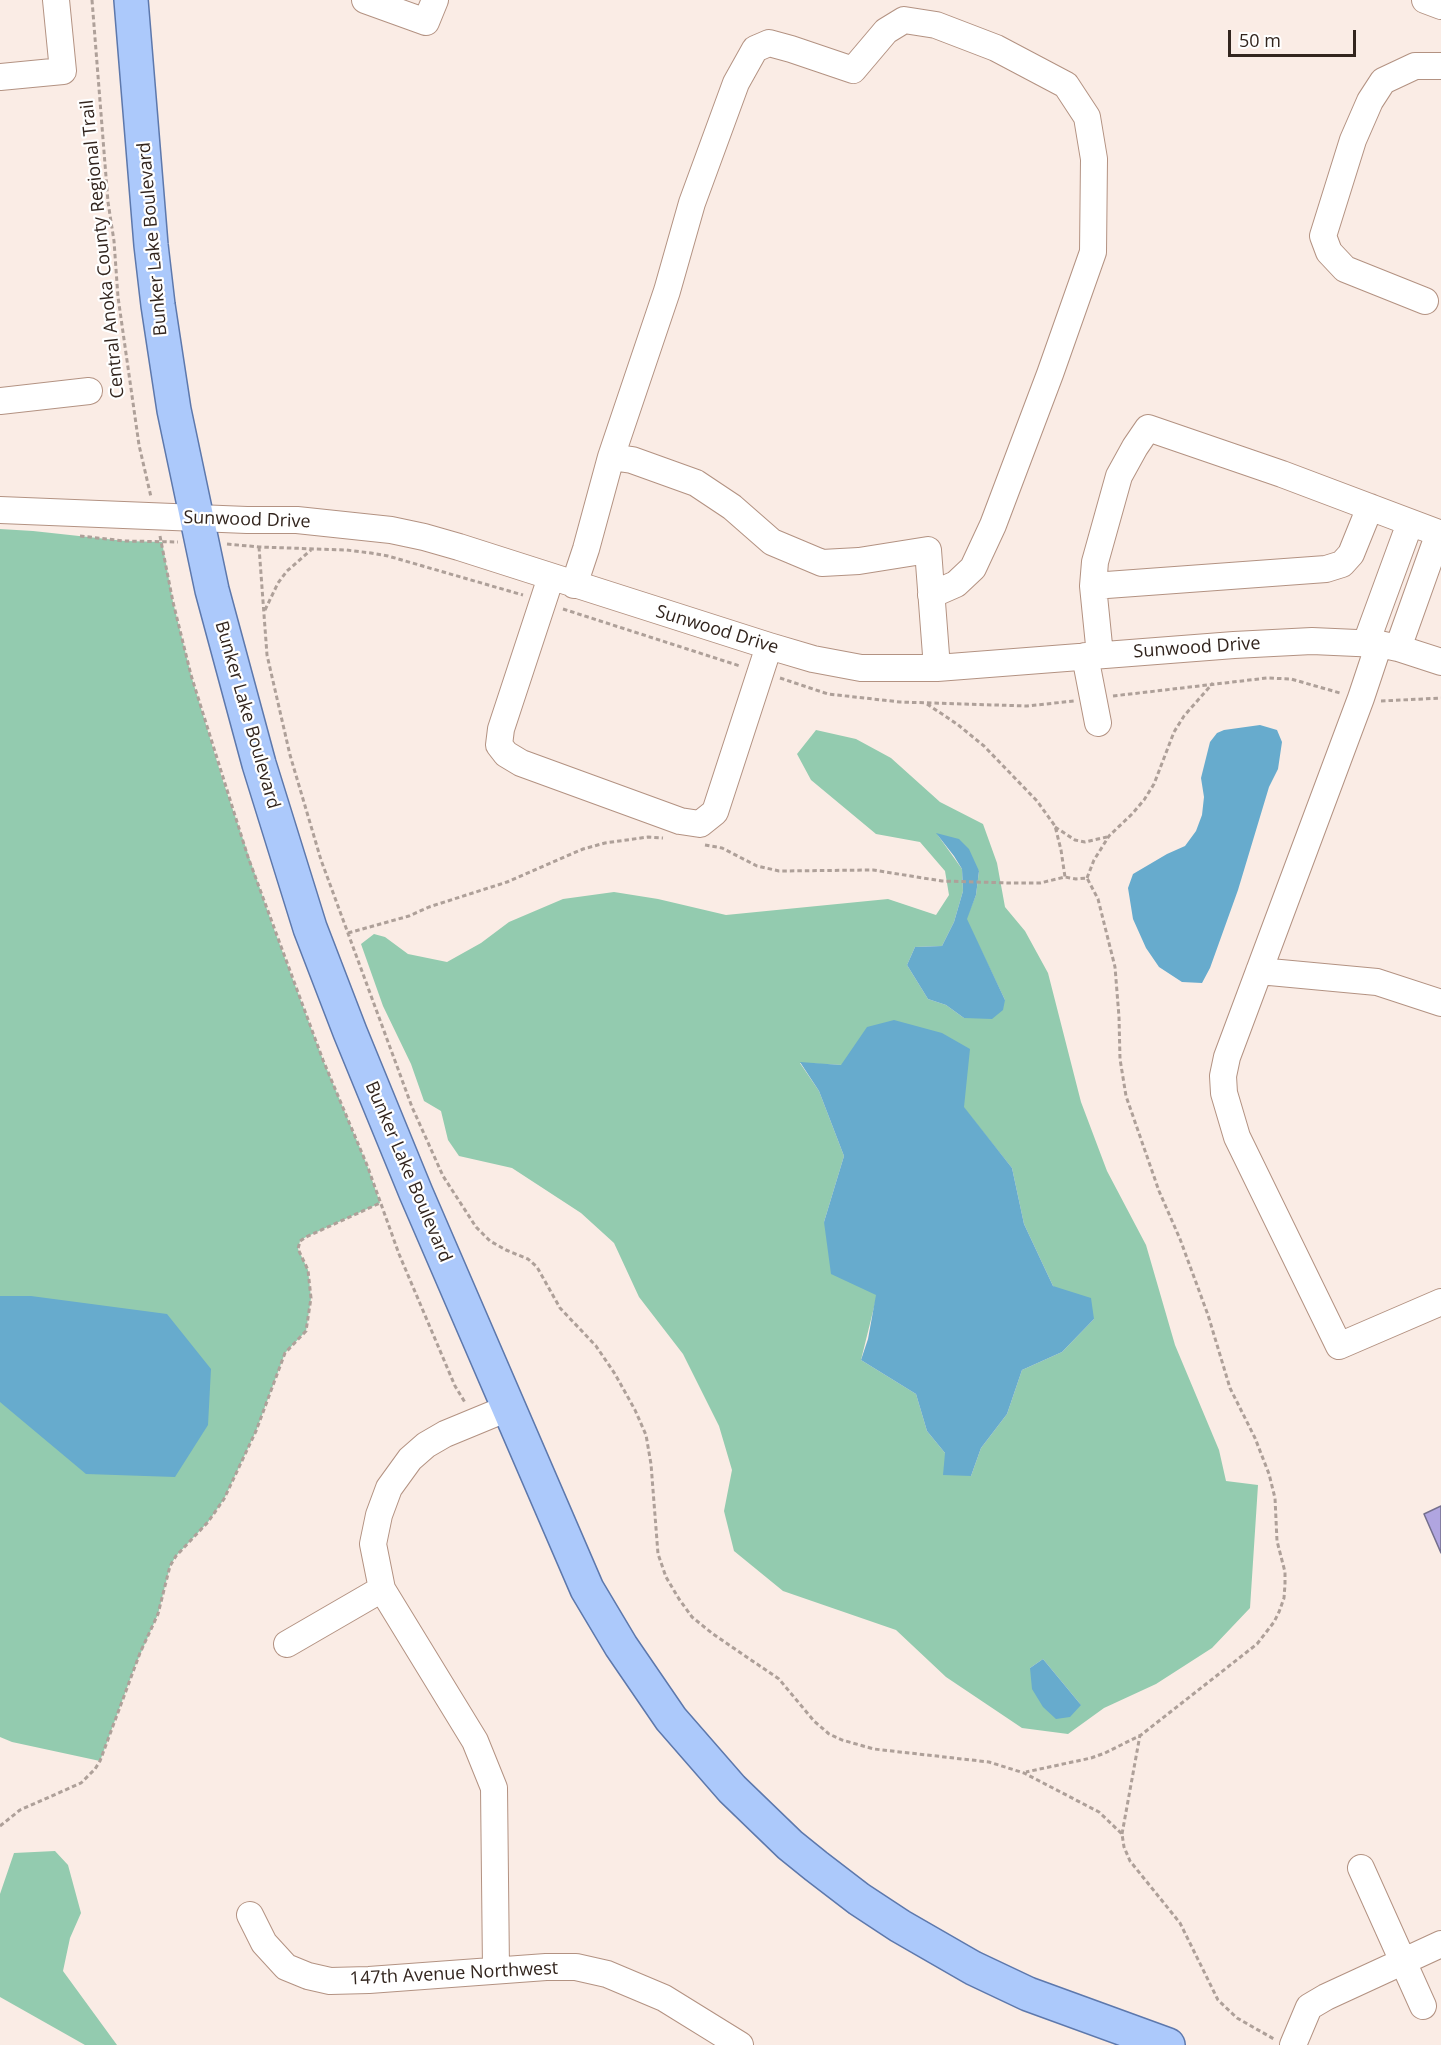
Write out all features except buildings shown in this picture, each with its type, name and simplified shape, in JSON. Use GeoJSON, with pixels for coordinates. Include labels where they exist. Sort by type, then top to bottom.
{"type":"FeatureCollection","features":[{"type":"Feature","properties":{"kind":"main road","name":"Bunker Lake Boulevard"},"geometry":{"type":"LineString","coordinates":[[131,0],[158,305],[174,410],[212,590],[259,764],[310,928],[350,1032],[416,1193],[587,1589],[621,1646],[671,1719],[732,1789],[790,1845],[859,1899],[973,1968],[1028,1994],[1168,2045]]}},
{"type":"Feature","properties":{"kind":"street"},"geometry":{"type":"LineString","coordinates":[[0,77],[63,71],[56,0]]}},
{"type":"Feature","properties":{"kind":"street"},"geometry":{"type":"LineString","coordinates":[[365,0],[426,22],[435,0]]}},
{"type":"Feature","properties":{"kind":"street"},"geometry":{"type":"LineString","coordinates":[[1425,0],[1441,6]]}},
{"type":"Feature","properties":{"kind":"street"},"geometry":{"type":"LineString","coordinates":[[769,646],[715,812],[700,824],[680,821],[521,763],[506,754],[500,746],[501,729],[562,581],[586,549],[610,457],[667,291],[692,204],[736,83],[756,49],[770,43],[853,70],[886,31],[904,20],[936,25],[996,48],[1066,85],[1087,117],[1094,159],[1093,252],[1050,374],[993,525],[973,568],[956,584],[932,595]]}},
{"type":"Feature","properties":{"kind":"street"},"geometry":{"type":"LineString","coordinates":[[1425,301],[1345,269],[1329,252],[1323,236],[1353,140],[1370,101],[1383,81],[1415,66],[1441,66]]}},
{"type":"Feature","properties":{"kind":"street"},"geometry":{"type":"LineString","coordinates":[[0,401],[88,391]]}},
{"type":"Feature","properties":{"kind":"street"},"geometry":{"type":"LineString","coordinates":[[1098,723],[1092,656],[1095,562],[1119,476],[1148,428],[1440,534],[1381,645]]}},
{"type":"Feature","properties":{"kind":"street"},"geometry":{"type":"LineString","coordinates":[[610,457],[632,460],[696,483],[732,507],[772,542],[822,563],[859,561],[928,550],[937,668]]}},
{"type":"Feature","properties":{"kind":"street"},"geometry":{"type":"LineString","coordinates":[[1093,586],[1326,569],[1342,564],[1351,554],[1370,507]]}},
{"type":"Feature","properties":{"kind":"street","name":"Sunwood Drive"},"geometry":{"type":"LineString","coordinates":[[0,510],[297,520],[391,530],[432,539],[813,659],[861,668],[937,668],[1312,641],[1381,645],[1441,662]]}},
{"type":"Feature","properties":{"kind":"street"},"geometry":{"type":"LineString","coordinates":[[1410,523],[1381,645],[1227,1057],[1223,1076],[1224,1093],[1238,1137],[1339,1346],[1441,1302]]}},
{"type":"Feature","properties":{"kind":"street"},"geometry":{"type":"LineString","coordinates":[[1259,971],[1377,982],[1441,1003]]}},
{"type":"Feature","properties":{"kind":"street"},"geometry":{"type":"LineString","coordinates":[[496,1970],[494,1788],[476,1741],[382,1589],[373,1544],[379,1515],[389,1488],[410,1459],[426,1445],[445,1434],[508,1408]]}},
{"type":"Feature","properties":{"kind":"street"},"geometry":{"type":"LineString","coordinates":[[287,1644],[382,1589]]}},
{"type":"Feature","properties":{"kind":"street"},"geometry":{"type":"LineString","coordinates":[[1361,1868],[1424,2006]]}},
{"type":"Feature","properties":{"kind":"street","name":"147th Avenue Northwest"},"geometry":{"type":"LineString","coordinates":[[250,1915],[264,1943],[286,1967],[308,1976],[330,1981],[369,1980],[496,1970],[576,1967],[607,1974],[664,1998],[740,2045]]}},
{"type":"Feature","properties":{"kind":"street"},"geometry":{"type":"LineString","coordinates":[[1287,2044],[1309,2007],[1441,1944]]}},
{"type":"Feature","properties":{"kind":"path","name":"Central Anoka County Regional Trail"},"geometry":{"type":"LineString","coordinates":[[92,0],[118,297],[139,445],[150,494]]}},
{"type":"Feature","properties":{"kind":"path"},"geometry":{"type":"LineString","coordinates":[[162,542],[173,602],[191,675],[222,778],[271,921],[323,1060],[367,1164],[399,1254],[455,1386],[478,1420]]}},
{"type":"Feature","properties":{"kind":"path"},"geometry":{"type":"LineString","coordinates":[[234,544],[259,547],[267,655],[290,755],[321,860],[412,1107],[443,1176],[476,1227],[490,1241],[528,1259],[537,1267],[560,1308],[596,1346],[635,1410],[646,1435],[651,1464],[658,1554],[666,1577],[692,1617],[778,1679],[805,1707],[814,1721],[830,1734],[842,1740],[874,1749],[989,1762],[1024,1773],[1099,1812],[1122,1834]]}},
{"type":"Feature","properties":{"kind":"path"},"geometry":{"type":"LineString","coordinates":[[264,612],[278,583],[311,550]]}},
{"type":"Feature","properties":{"kind":"path"},"geometry":{"type":"LineString","coordinates":[[1024,1773],[1091,1758],[1140,1735],[1257,1644],[1274,1622],[1284,1598],[1285,1572],[1277,1541],[1275,1498],[1269,1474],[1255,1438],[1230,1388],[1204,1304],[1159,1191],[1126,1096],[1120,1059],[1115,967],[1098,898],[1088,878],[1094,860],[1109,836],[1144,800],[1161,768],[1174,732],[1184,716],[1213,683]]}},
{"type":"Feature","properties":{"kind":"path"},"geometry":{"type":"LineString","coordinates":[[1373,700],[1441,698]]}},
{"type":"Feature","properties":{"kind":"path"},"geometry":{"type":"LineString","coordinates":[[926,703],[984,746],[1037,801],[1055,826],[1075,840],[1085,842],[1109,836]]}},
{"type":"Feature","properties":{"kind":"path"},"geometry":{"type":"LineString","coordinates":[[1055,826],[1065,877]]}},
{"type":"Feature","properties":{"kind":"path"},"geometry":{"type":"LineString","coordinates":[[348,933],[409,916],[429,907],[507,882],[583,849],[605,843],[648,837],[666,839]]}},
{"type":"Feature","properties":{"kind":"path"},"geometry":{"type":"LineString","coordinates":[[704,844],[722,848],[757,866],[779,872],[873,870],[942,881],[1011,884],[1040,883],[1065,877],[1088,878]]}},
{"type":"Feature","properties":{"kind":"path"},"geometry":{"type":"LineString","coordinates":[[0,1826],[20,1810],[81,1783],[95,1770],[140,1653],[158,1614],[170,1566],[176,1556],[208,1522],[224,1499],[256,1431],[285,1353],[306,1331],[311,1298],[308,1270],[298,1249],[300,1241],[380,1203]]}},
{"type":"Feature","properties":{"kind":"path"},"geometry":{"type":"LineString","coordinates":[[1140,1735],[1122,1834],[1130,1861],[1180,1923],[1218,2000],[1237,2018],[1287,2044]]}},
{"type":"Feature","properties":{"kind":"green space"},"geometry":{"type":"Polygon","coordinates":[[[0,529],[125,541],[162,542],[173,602],[191,675],[222,778],[271,921],[380,1203],[300,1241],[298,1249],[308,1270],[311,1298],[306,1331],[285,1353],[256,1431],[224,1499],[208,1522],[176,1556],[170,1566],[158,1614],[135,1666],[100,1761],[12,1742],[0,1737],[0,529]]]}},
{"type":"Feature","properties":{"kind":"green space"},"geometry":{"type":"Polygon","coordinates":[[[816,730],[856,739],[891,758],[940,802],[983,824],[997,863],[1005,907],[1025,931],[1048,973],[1081,1102],[1107,1171],[1146,1245],[1175,1345],[1219,1450],[1226,1481],[1258,1485],[1250,1608],[1212,1648],[1156,1684],[1104,1708],[1068,1734],[1022,1728],[946,1677],[896,1630],[783,1591],[734,1551],[724,1511],[732,1470],[719,1426],[683,1354],[639,1297],[614,1243],[581,1213],[512,1168],[459,1156],[448,1140],[441,1111],[424,1101],[411,1064],[383,1006],[361,944],[374,934],[385,937],[408,954],[447,962],[481,943],[509,922],[563,899],[614,892],[658,899],[726,915],[888,899],[936,915],[949,895],[945,871],[920,842],[876,834],[811,780],[797,754],[816,730]],[[937,834],[962,869],[963,891],[954,922],[942,946],[915,947],[907,965],[928,999],[946,1005],[964,1018],[1005,1000],[966,919],[976,895],[979,871],[937,834]],[[800,1063],[819,1091],[844,1156],[824,1222],[877,1295],[861,1360],[916,1394],[927,1431],[945,1453],[971,1476],[981,1448],[1007,1414],[1022,1370],[1062,1352],[1094,1319],[1053,1286],[1024,1224],[1012,1168],[963,1107],[842,1065],[800,1063]],[[1043,1659],[1030,1668],[1081,1705],[1043,1659]]]}},
{"type":"Feature","properties":{"kind":"green space"},"geometry":{"type":"Polygon","coordinates":[[[55,1851],[68,1865],[81,1913],[70,1938],[63,1971],[117,2045],[85,2045],[0,1997],[0,1894],[14,1853],[55,1851]]]}},
{"type":"Feature","properties":{"kind":"water"},"geometry":{"type":"Polygon","coordinates":[[[1260,725],[1277,730],[1282,742],[1278,769],[1269,787],[1238,890],[1210,968],[1202,983],[1182,982],[1159,967],[1146,948],[1133,919],[1128,888],[1133,874],[1185,846],[1196,831],[1202,815],[1204,797],[1201,778],[1210,742],[1217,733],[1260,725]]]}},
{"type":"Feature","properties":{"kind":"water"},"geometry":{"type":"Polygon","coordinates":[[[936,833],[959,839],[969,849],[979,871],[976,895],[967,919],[1005,1000],[1003,1010],[992,1019],[964,1018],[946,1005],[928,999],[907,965],[915,947],[942,946],[954,922],[963,891],[962,869],[936,833]]]}},
{"type":"Feature","properties":{"kind":"water"},"geometry":{"type":"Polygon","coordinates":[[[894,1020],[942,1033],[970,1049],[964,1107],[1012,1168],[1024,1224],[1053,1286],[1091,1298],[1094,1319],[1062,1352],[1022,1370],[1007,1414],[981,1448],[971,1476],[943,1475],[945,1453],[927,1431],[916,1394],[861,1360],[868,1339],[876,1295],[831,1274],[824,1222],[844,1156],[819,1091],[800,1062],[841,1065],[867,1027],[894,1020]]]}},
{"type":"Feature","properties":{"kind":"water"},"geometry":{"type":"Polygon","coordinates":[[[0,1296],[31,1296],[167,1314],[211,1369],[208,1425],[175,1477],[86,1474],[0,1402],[0,1296]]]}},
{"type":"Feature","properties":{"kind":"water"},"geometry":{"type":"Polygon","coordinates":[[[1043,1659],[1081,1705],[1070,1717],[1056,1719],[1043,1707],[1032,1689],[1030,1668],[1043,1659]]]}}]}
